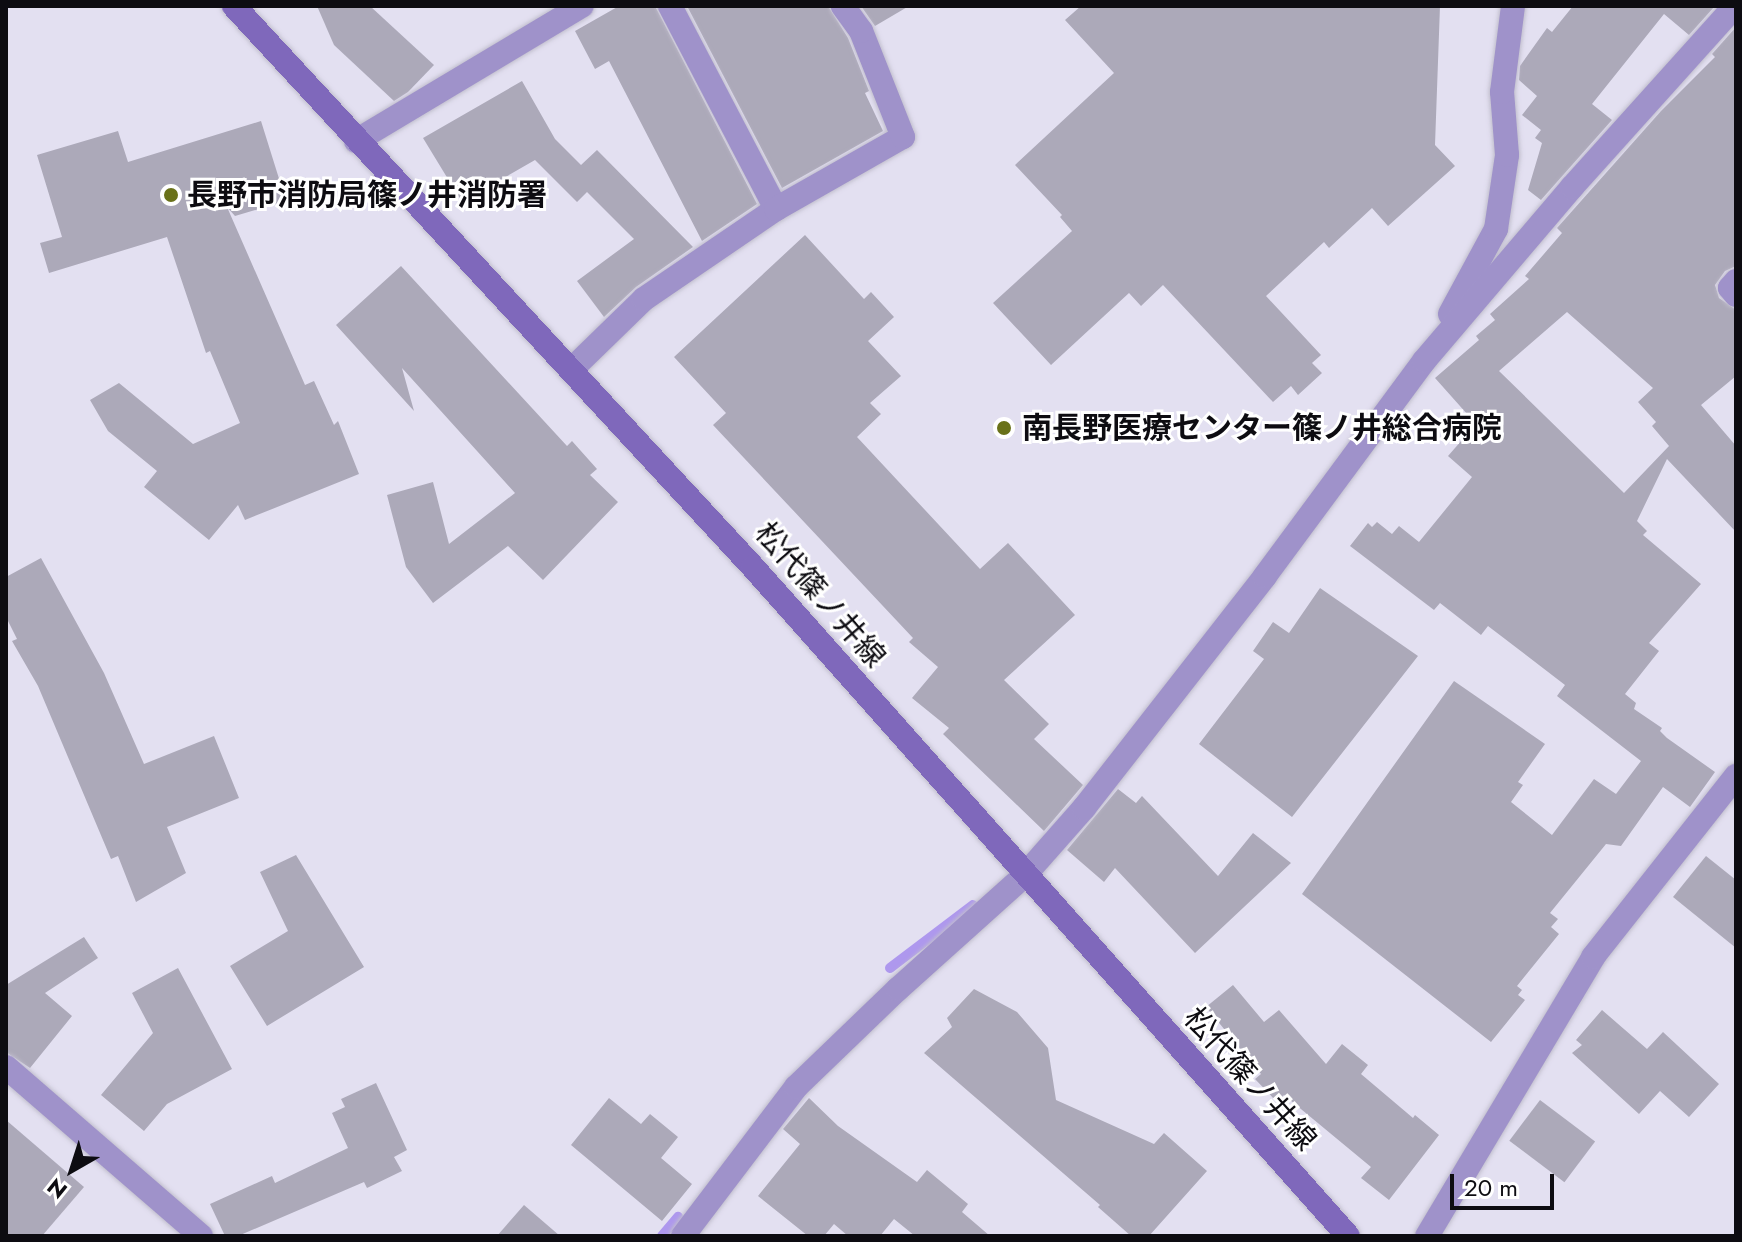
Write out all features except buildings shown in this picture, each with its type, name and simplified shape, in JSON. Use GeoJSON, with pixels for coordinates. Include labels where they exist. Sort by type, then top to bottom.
{"type":"FeatureCollection","features":[{"type":"Feature","properties":{"kind":"main road","name":"松代篠ノ井線"},"geometry":{"type":"LineString","coordinates":[[234,6],[753,567],[1024,876],[1348,1236]]}},
{"type":"Feature","properties":{"kind":"street"},"geometry":{"type":"LineString","coordinates":[[356,141],[582,6]]}},
{"type":"Feature","properties":{"kind":"street"},"geometry":{"type":"LineString","coordinates":[[670,6],[776,209]]}},
{"type":"Feature","properties":{"kind":"street"},"geometry":{"type":"LineString","coordinates":[[572,369],[644,299],[776,209],[903,137],[861,31],[843,6]]}},
{"type":"Feature","properties":{"kind":"street"},"geometry":{"type":"LineString","coordinates":[[1424,361],[1496,229],[1507,155],[1502,92],[1513,6]]}},
{"type":"Feature","properties":{"kind":"street"},"geometry":{"type":"LineString","coordinates":[[683,1236],[796,1087],[898,989],[1024,876],[1084,808],[1424,361],[1572,187],[1735,6]]}},
{"type":"Feature","properties":{"kind":"street"},"geometry":{"type":"LineString","coordinates":[[1736,281],[1730,288],[1736,295]]}},
{"type":"Feature","properties":{"kind":"street"},"geometry":{"type":"LineString","coordinates":[[1427,1236],[1593,957],[1736,776]]}},
{"type":"Feature","properties":{"kind":"street"},"geometry":{"type":"LineString","coordinates":[[6,1067],[201,1236]]}},
{"type":"Feature","properties":{"kind":"waterway"},"geometry":{"type":"LineString","coordinates":[[890,968],[973,905]]}},
{"type":"Feature","properties":{"kind":"waterway"},"geometry":{"type":"LineString","coordinates":[[662,1236],[678,1217]]}},
{"type":"Feature","properties":{"kind":"place","name":"長野市消防局篠ノ井消防署"},"geometry":{"type":"Point","coordinates":[171,195]}},
{"type":"Feature","properties":{"kind":"place","name":"南長野医療センター篠ノ井総合病院"},"geometry":{"type":"Point","coordinates":[1004,428]}}]}
